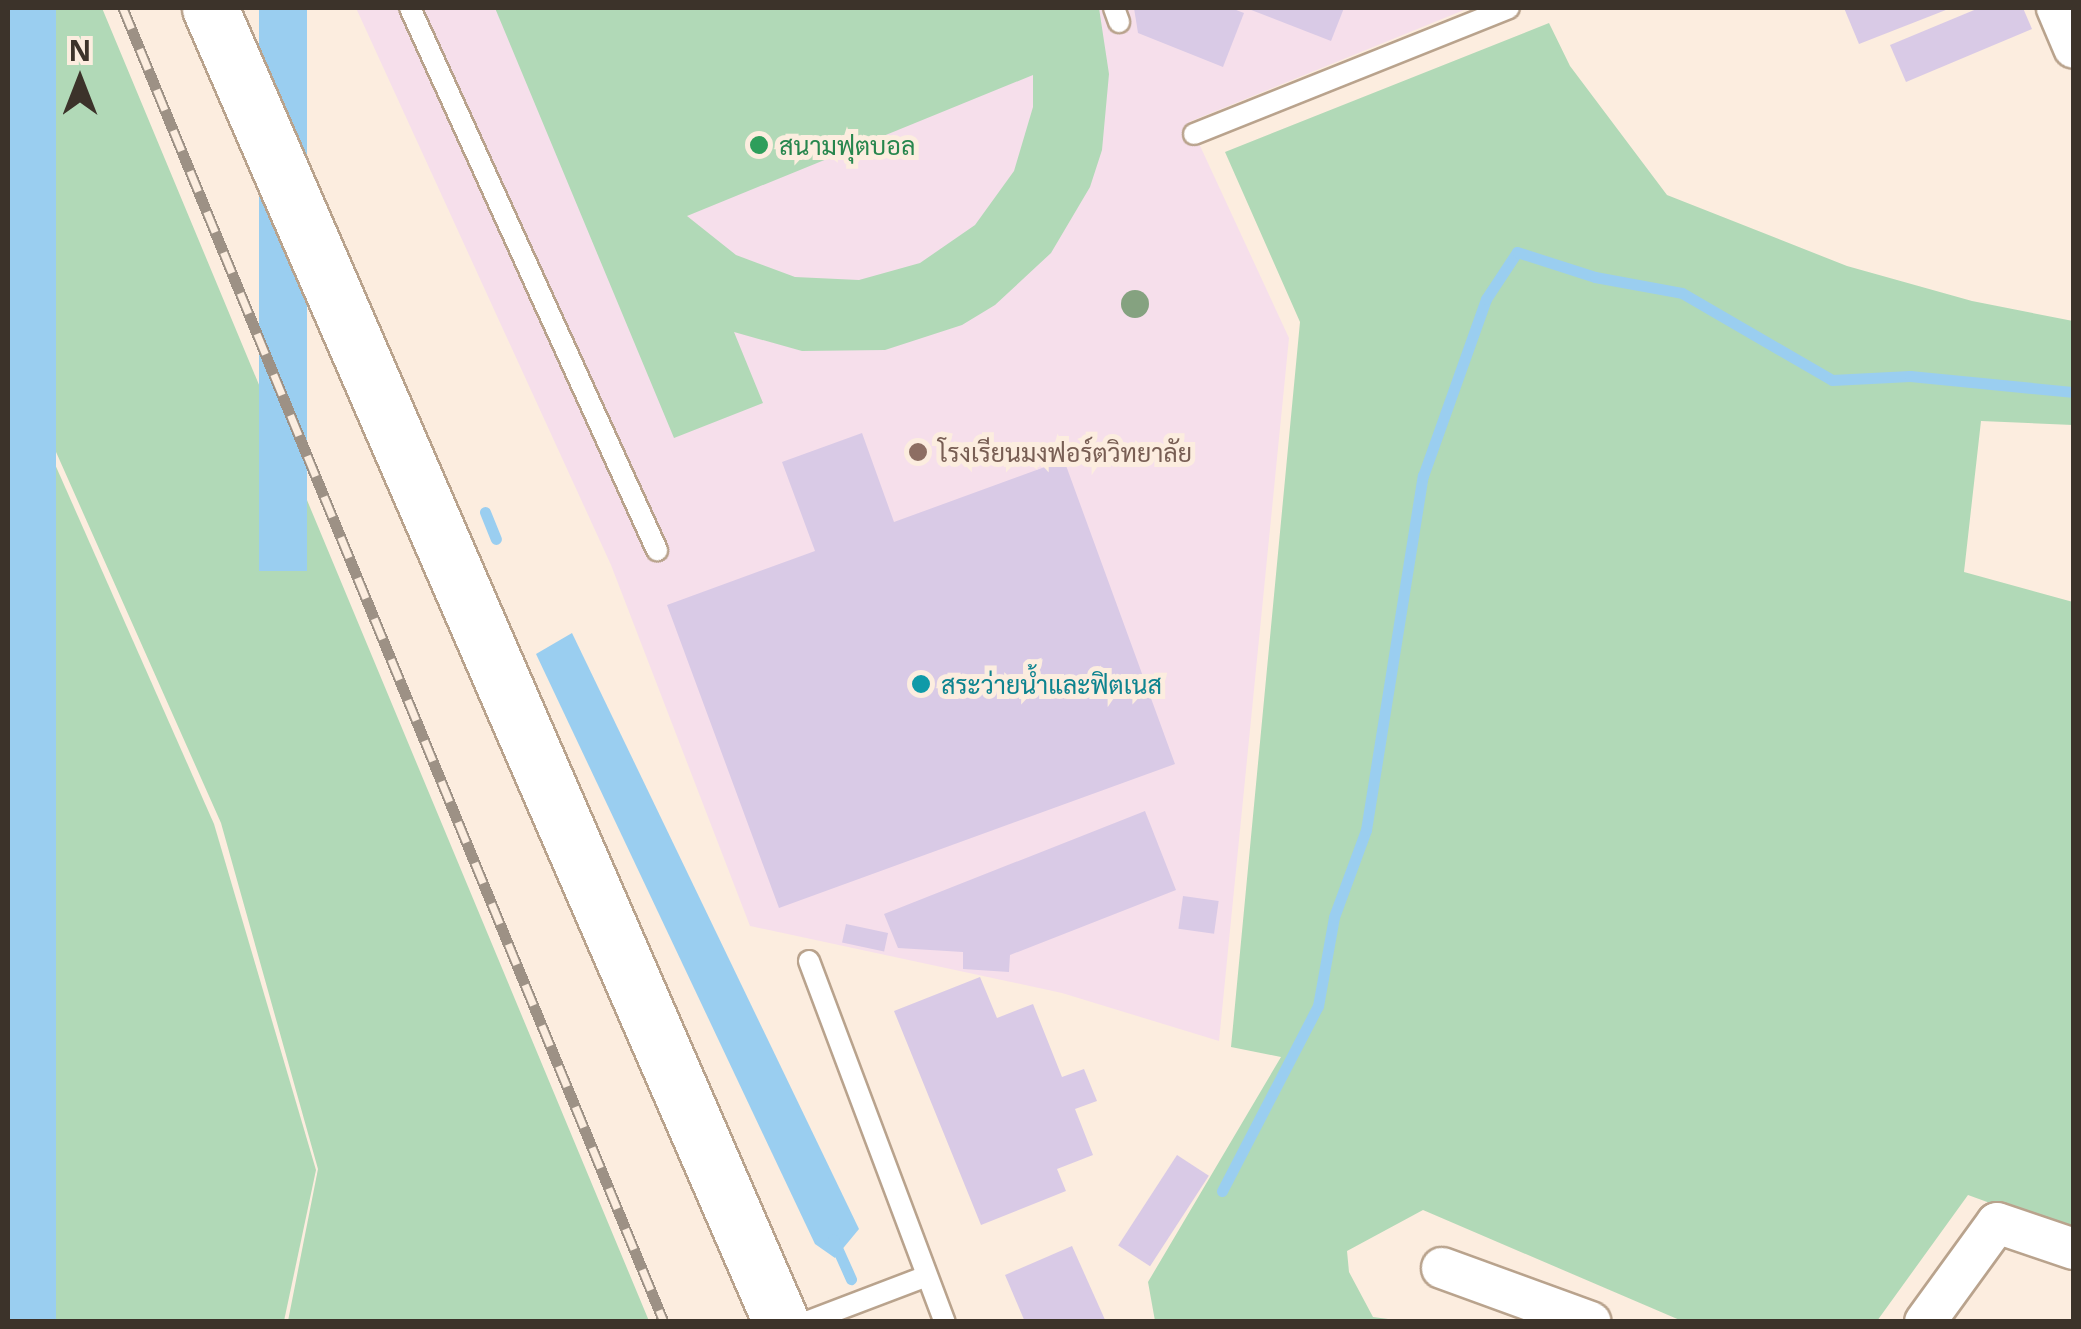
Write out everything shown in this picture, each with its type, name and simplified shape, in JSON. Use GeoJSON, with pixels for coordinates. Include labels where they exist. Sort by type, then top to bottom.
{"type":"FeatureCollection","features":[{"type":"Feature","properties":{"kind":"main road"},"geometry":{"type":"LineString","coordinates":[[210,8],[781,1322]]}},
{"type":"Feature","properties":{"kind":"street"},"geometry":{"type":"LineString","coordinates":[[2056,8],[2074,48]]}},
{"type":"Feature","properties":{"kind":"street"},"geometry":{"type":"LineString","coordinates":[[1925,1322],[1997,1223],[2074,1249]]}},
{"type":"Feature","properties":{"kind":"street"},"geometry":{"type":"LineString","coordinates":[[1442,1268],[1590,1322]]}},
{"type":"Feature","properties":{"kind":"lane"},"geometry":{"type":"LineString","coordinates":[[410,8],[657,550]]}},
{"type":"Feature","properties":{"kind":"lane"},"geometry":{"type":"LineString","coordinates":[[1194,134],[1509,8]]}},
{"type":"Feature","properties":{"kind":"lane"},"geometry":{"type":"LineString","coordinates":[[809,961],[945,1322]]}},
{"type":"Feature","properties":{"kind":"lane"},"geometry":{"type":"LineString","coordinates":[[806,1322],[928,1276]]}},
{"type":"Feature","properties":{"kind":"shaded area","name":"โรงเรียนมงฟอร์ตวิทยาลัย"},"geometry":{"type":"Polygon","coordinates":[[[356,8],[1469,8],[1189,122],[1289,338],[1219,1041],[1062,993],[750,926],[611,565],[356,8]]]}},
{"type":"Feature","properties":{"kind":"green space"},"geometry":{"type":"Polygon","coordinates":[[[8,8],[102,8],[649,1321],[288,1321],[318,1169],[221,823],[8,344],[8,8]]]}},
{"type":"Feature","properties":{"kind":"green space"},"geometry":{"type":"Polygon","coordinates":[[[495,8],[1099,8],[1109,74],[1102,150],[1090,187],[1051,253],[995,305],[962,325],[885,350],[802,351],[734,332],[763,403],[674,438],[495,8]],[[1033,75],[687,216],[736,255],[795,277],[859,280],[920,263],[975,225],[1014,171],[1033,107],[1033,75]]]}},
{"type":"Feature","properties":{"kind":"green space"},"geometry":{"type":"Polygon","coordinates":[[[1549,23],[1570,66],[1667,195],[1847,266],[1972,301],[2073,321],[2073,425],[1981,421],[1964,572],[2073,602],[2073,1233],[1968,1195],[1877,1321],[1682,1321],[1423,1210],[1347,1251],[1349,1272],[1373,1317],[1403,1321],[1155,1321],[1148,1282],[1281,1057],[1231,1047],[1300,322],[1225,152],[1549,23]]]}},
{"type":"Feature","properties":{"kind":"green space"},"geometry":{"type":"Polygon","coordinates":[[[8,358],[214,824],[316,1170],[284,1321],[8,1321],[8,358]]]}},
{"type":"Feature","properties":{"kind":"water"},"geometry":{"type":"Polygon","coordinates":[[[8,8],[56,8],[56,1322],[8,1322],[8,8]]]}},
{"type":"Feature","properties":{"kind":"water"},"geometry":{"type":"Polygon","coordinates":[[[259,8],[307,8],[307,571],[259,571],[259,8]]]}},
{"type":"Feature","properties":{"kind":"water"},"geometry":{"type":"Polygon","coordinates":[[[572,633],[859,1229],[835,1258],[815,1244],[536,654],[572,633]]]}},
{"type":"Feature","properties":{"kind":"building"},"geometry":{"type":"Polygon","coordinates":[[[1134,8],[1231,8],[1244,13],[1223,67],[1138,33],[1134,8]]]}},
{"type":"Feature","properties":{"kind":"building"},"geometry":{"type":"Polygon","coordinates":[[[1246,8],[1344,8],[1331,41],[1246,8]]]}},
{"type":"Feature","properties":{"kind":"building"},"geometry":{"type":"Polygon","coordinates":[[[1844,8],[1951,8],[1859,44],[1844,8]]]}},
{"type":"Feature","properties":{"kind":"building"},"geometry":{"type":"Polygon","coordinates":[[[1979,8],[2023,8],[2032,29],[1906,82],[1890,45],[1979,8]]]}},
{"type":"Feature","properties":{"kind":"building","name":"สระว่ายน้ำและฟิตเนส"},"geometry":{"type":"Polygon","coordinates":[[[862,433],[894,522],[1064,460],[1175,764],[779,908],[667,605],[815,551],[782,462],[862,433]]]}},
{"type":"Feature","properties":{"kind":"building"},"geometry":{"type":"Polygon","coordinates":[[[1145,811],[1176,890],[1010,955],[1009,972],[963,969],[963,952],[898,948],[884,914],[1145,811]]]}},
{"type":"Feature","properties":{"kind":"building"},"geometry":{"type":"Polygon","coordinates":[[[1183,896],[1219,901],[1214,934],[1178,929],[1183,896]]]}},
{"type":"Feature","properties":{"kind":"building"},"geometry":{"type":"Polygon","coordinates":[[[846,924],[888,933],[884,952],[842,943],[846,924]]]}},
{"type":"Feature","properties":{"kind":"building"},"geometry":{"type":"Polygon","coordinates":[[[980,977],[997,1018],[1033,1004],[1062,1077],[1084,1069],[1097,1101],[1075,1109],[1093,1155],[1057,1169],[1066,1191],[981,1225],[894,1011],[980,977]]]}},
{"type":"Feature","properties":{"kind":"building"},"geometry":{"type":"Polygon","coordinates":[[[1177,1155],[1209,1176],[1150,1266],[1118,1246],[1177,1155]]]}},
{"type":"Feature","properties":{"kind":"building"},"geometry":{"type":"Polygon","coordinates":[[[1072,1246],[1106,1322],[1025,1322],[1005,1275],[1072,1246]]]}},
{"type":"Feature","properties":{"kind":"waterway"},"geometry":{"type":"LineString","coordinates":[[1222,1191],[1318,1006],[1334,917],[1366,830],[1423,476],[1486,299],[1517,252],[1595,277],[1682,293],[1832,380],[1910,376],[2074,392]]}},
{"type":"Feature","properties":{"kind":"waterway"},"geometry":{"type":"LineString","coordinates":[[485,512],[496,539]]}},
{"type":"Feature","properties":{"kind":"waterway"},"geometry":{"type":"LineString","coordinates":[[833,1239],[851,1279]]}},
{"type":"Feature","properties":{"kind":"railway"},"geometry":{"type":"LineString","coordinates":[[123,8],[664,1322]]}},
{"type":"Feature","properties":{"kind":"place","name":"สนามฟุตบอล"},"geometry":{"type":"Point","coordinates":[759,145]}},
{"type":"Feature","properties":{"kind":"place","name":"โรงเรียนมงฟอร์ตวิทยาลัย"},"geometry":{"type":"Point","coordinates":[918,452]}},
{"type":"Feature","properties":{"kind":"place","name":"สระว่ายน้ำและฟิตเนส"},"geometry":{"type":"Point","coordinates":[921,684]}}]}
